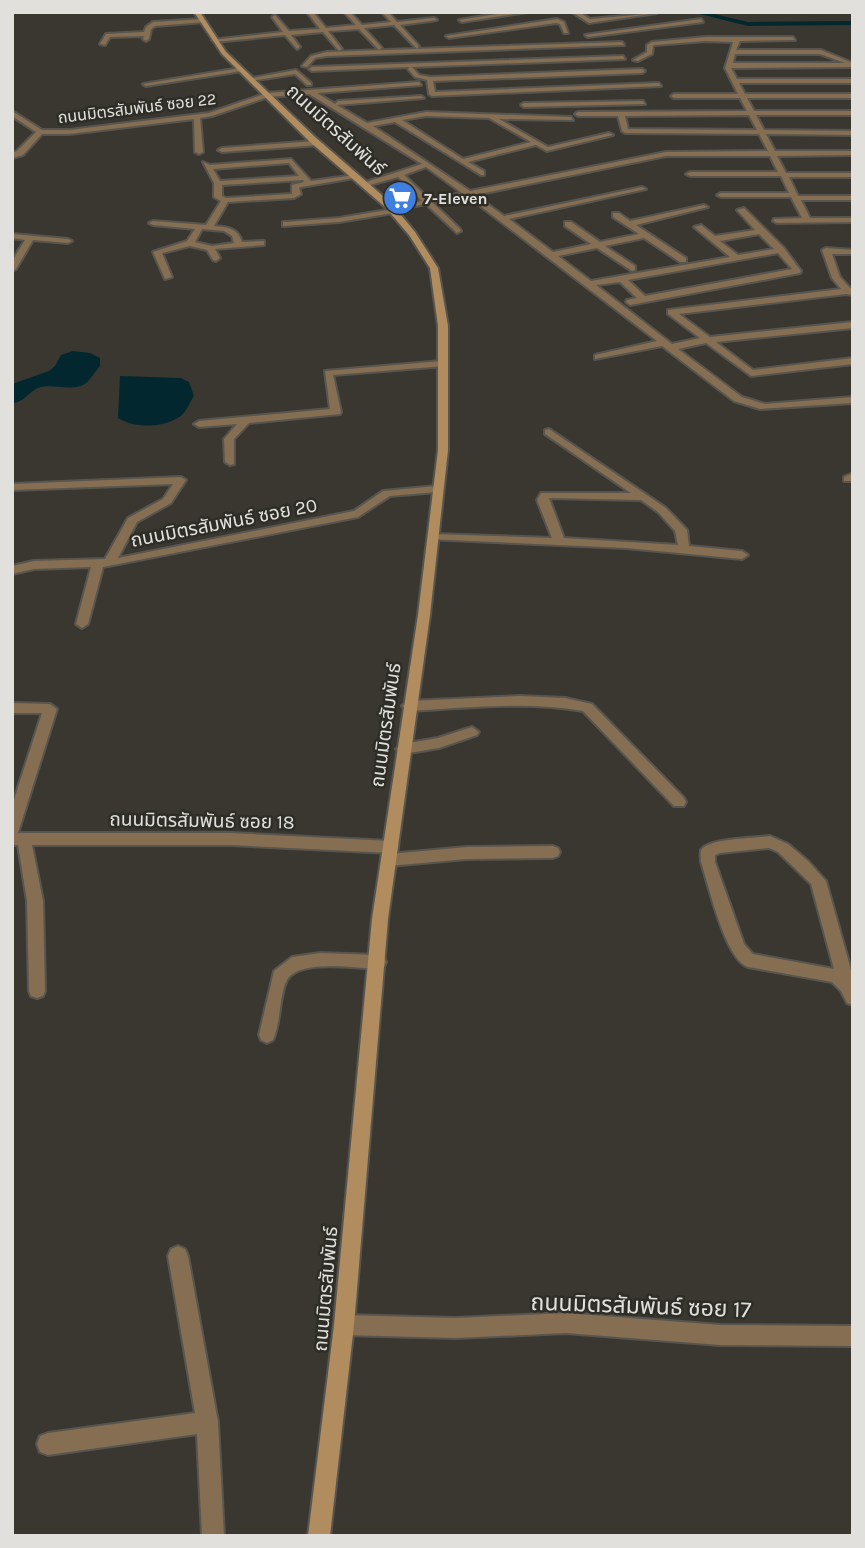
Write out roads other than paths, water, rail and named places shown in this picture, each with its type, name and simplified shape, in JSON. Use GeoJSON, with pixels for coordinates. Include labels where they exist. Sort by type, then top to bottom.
{"type":"FeatureCollection","features":[{"type":"Feature","properties":{"kind":"street"},"geometry":{"type":"LineString","coordinates":[[310,12],[339,49]]}},
{"type":"Feature","properties":{"kind":"street"},"geometry":{"type":"LineString","coordinates":[[347,12],[379,48]]}},
{"type":"Feature","properties":{"kind":"street"},"geometry":{"type":"LineString","coordinates":[[385,12],[417,47]]}},
{"type":"Feature","properties":{"kind":"street"},"geometry":{"type":"LineString","coordinates":[[429,12],[459,45]]}},
{"type":"Feature","properties":{"kind":"street"},"geometry":{"type":"LineString","coordinates":[[462,20],[525,12]]}},
{"type":"Feature","properties":{"kind":"street"},"geometry":{"type":"LineString","coordinates":[[575,12],[589,21],[654,13]]}},
{"type":"Feature","properties":{"kind":"street"},"geometry":{"type":"LineString","coordinates":[[103,44],[108,35],[147,36],[148,28],[153,24],[200,16]]}},
{"type":"Feature","properties":{"kind":"street","name":"ถนนมิตรสัมพันธ์"},"geometry":{"type":"LineString","coordinates":[[200,16],[215,41],[240,70],[316,143],[391,208],[434,268],[443,326],[445,431],[424,615],[380,919],[344,1325],[319,1536]]}},
{"type":"Feature","properties":{"kind":"street"},"geometry":{"type":"LineString","coordinates":[[275,17],[297,47]]}},
{"type":"Feature","properties":{"kind":"street"},"geometry":{"type":"LineString","coordinates":[[215,41],[434,20]]}},
{"type":"Feature","properties":{"kind":"street"},"geometry":{"type":"LineString","coordinates":[[449,36],[557,21],[562,23],[566,32]]}},
{"type":"Feature","properties":{"kind":"street"},"geometry":{"type":"LineString","coordinates":[[589,21],[588,35],[591,45],[625,102]]}},
{"type":"Feature","properties":{"kind":"street"},"geometry":{"type":"LineString","coordinates":[[588,35],[701,21]]}},
{"type":"Feature","properties":{"kind":"street"},"geometry":{"type":"LineString","coordinates":[[521,26],[529,34]]}},
{"type":"Feature","properties":{"kind":"street"},"geometry":{"type":"LineString","coordinates":[[486,31],[499,43]]}},
{"type":"Feature","properties":{"kind":"street"},"geometry":{"type":"LineString","coordinates":[[636,60],[650,52],[650,45],[654,43],[706,39],[793,39]]}},
{"type":"Feature","properties":{"kind":"street"},"geometry":{"type":"LineString","coordinates":[[736,40],[728,65],[807,220]]}},
{"type":"Feature","properties":{"kind":"street"},"geometry":{"type":"LineString","coordinates":[[303,69],[313,57],[321,55],[622,44]]}},
{"type":"Feature","properties":{"kind":"street"},"geometry":{"type":"LineString","coordinates":[[405,51],[415,75],[430,79],[642,71]]}},
{"type":"Feature","properties":{"kind":"street"},"geometry":{"type":"LineString","coordinates":[[733,52],[821,52],[853,64]]}},
{"type":"Feature","properties":{"kind":"street"},"geometry":{"type":"LineString","coordinates":[[250,80],[303,69],[623,58]]}},
{"type":"Feature","properties":{"kind":"street"},"geometry":{"type":"LineString","coordinates":[[728,65],[853,64]]}},
{"type":"Feature","properties":{"kind":"street"},"geometry":{"type":"LineString","coordinates":[[303,69],[309,84]]}},
{"type":"Feature","properties":{"kind":"street"},"geometry":{"type":"LineString","coordinates":[[146,84],[240,70]]}},
{"type":"Feature","properties":{"kind":"street"},"geometry":{"type":"LineString","coordinates":[[345,82],[389,79],[393,85],[419,84]]}},
{"type":"Feature","properties":{"kind":"street"},"geometry":{"type":"LineString","coordinates":[[430,79],[432,93],[446,97],[487,92],[659,85]]}},
{"type":"Feature","properties":{"kind":"street"},"geometry":{"type":"LineString","coordinates":[[734,80],[853,81]]}},
{"type":"Feature","properties":{"kind":"street","name":"ถนนมิตรสัมพันธ์ ซอย 22"},"geometry":{"type":"LineString","coordinates":[[12,113],[40,132],[69,132],[197,117],[222,112],[267,95],[393,85]]}},
{"type":"Feature","properties":{"kind":"street"},"geometry":{"type":"LineString","coordinates":[[378,86],[383,100]]}},
{"type":"Feature","properties":{"kind":"street"},"geometry":{"type":"LineString","coordinates":[[487,92],[491,100]]}},
{"type":"Feature","properties":{"kind":"street"},"geometry":{"type":"LineString","coordinates":[[312,93],[470,193],[500,219],[738,399],[752,405],[778,407],[853,400]]}},
{"type":"Feature","properties":{"kind":"street"},"geometry":{"type":"LineString","coordinates":[[674,96],[853,96]]}},
{"type":"Feature","properties":{"kind":"street"},"geometry":{"type":"LineString","coordinates":[[338,103],[421,98]]}},
{"type":"Feature","properties":{"kind":"street"},"geometry":{"type":"LineString","coordinates":[[524,105],[643,103]]}},
{"type":"Feature","properties":{"kind":"street"},"geometry":{"type":"LineString","coordinates":[[578,114],[853,113]]}},
{"type":"Feature","properties":{"kind":"street"},"geometry":{"type":"LineString","coordinates":[[366,125],[425,114],[571,119],[538,126]]}},
{"type":"Feature","properties":{"kind":"street"},"geometry":{"type":"LineString","coordinates":[[621,114],[625,131],[853,133]]}},
{"type":"Feature","properties":{"kind":"street"},"geometry":{"type":"LineString","coordinates":[[489,116],[547,149],[609,135]]}},
{"type":"Feature","properties":{"kind":"street"},"geometry":{"type":"LineString","coordinates":[[197,117],[199,152]]}},
{"type":"Feature","properties":{"kind":"street"},"geometry":{"type":"LineString","coordinates":[[395,119],[481,173]]}},
{"type":"Feature","properties":{"kind":"street"},"geometry":{"type":"LineString","coordinates":[[516,131],[527,129]]}},
{"type":"Feature","properties":{"kind":"street"},"geometry":{"type":"LineString","coordinates":[[12,156],[20,153],[40,132]]}},
{"type":"Feature","properties":{"kind":"street"},"geometry":{"type":"LineString","coordinates":[[222,150],[316,143]]}},
{"type":"Feature","properties":{"kind":"street"},"geometry":{"type":"LineString","coordinates":[[463,161],[537,144]]}},
{"type":"Feature","properties":{"kind":"street"},"geometry":{"type":"LineString","coordinates":[[286,224],[339,220],[666,154],[853,153]]}},
{"type":"Feature","properties":{"kind":"street"},"geometry":{"type":"LineString","coordinates":[[291,161],[307,181],[295,187],[295,196],[225,200],[218,197],[218,183],[207,165],[291,161]]}},
{"type":"Feature","properties":{"kind":"street"},"geometry":{"type":"LineString","coordinates":[[366,185],[426,165]]}},
{"type":"Feature","properties":{"kind":"street"},"geometry":{"type":"LineString","coordinates":[[400,174],[424,201],[457,231]]}},
{"type":"Feature","properties":{"kind":"street"},"geometry":{"type":"LineString","coordinates":[[690,174],[853,175]]}},
{"type":"Feature","properties":{"kind":"street"},"geometry":{"type":"LineString","coordinates":[[218,183],[356,177]]}},
{"type":"Feature","properties":{"kind":"street"},"geometry":{"type":"LineString","coordinates":[[500,219],[642,189]]}},
{"type":"Feature","properties":{"kind":"street"},"geometry":{"type":"LineString","coordinates":[[721,195],[853,198]]}},
{"type":"Feature","properties":{"kind":"street"},"geometry":{"type":"LineString","coordinates":[[190,243],[225,200]]}},
{"type":"Feature","properties":{"kind":"street"},"geometry":{"type":"LineString","coordinates":[[628,224],[704,207]]}},
{"type":"Feature","properties":{"kind":"street"},"geometry":{"type":"LineString","coordinates":[[630,302],[795,273],[796,268],[781,250],[759,232],[741,210]]}},
{"type":"Feature","properties":{"kind":"street"},"geometry":{"type":"LineString","coordinates":[[146,232],[159,213]]}},
{"type":"Feature","properties":{"kind":"street"},"geometry":{"type":"LineString","coordinates":[[616,215],[683,260]]}},
{"type":"Feature","properties":{"kind":"street"},"geometry":{"type":"LineString","coordinates":[[776,220],[853,220]]}},
{"type":"Feature","properties":{"kind":"street"},"geometry":{"type":"LineString","coordinates":[[153,223],[233,232],[239,245]]}},
{"type":"Feature","properties":{"kind":"street"},"geometry":{"type":"LineString","coordinates":[[568,224],[632,268]]}},
{"type":"Feature","properties":{"kind":"street"},"geometry":{"type":"LineString","coordinates":[[698,227],[736,258]]}},
{"type":"Feature","properties":{"kind":"street"},"geometry":{"type":"LineString","coordinates":[[714,239],[759,232]]}},
{"type":"Feature","properties":{"kind":"street"},"geometry":{"type":"LineString","coordinates":[[551,256],[645,234]]}},
{"type":"Feature","properties":{"kind":"street"},"geometry":{"type":"LineString","coordinates":[[12,236],[68,241]]}},
{"type":"Feature","properties":{"kind":"street"},"geometry":{"type":"LineString","coordinates":[[12,269],[30,238]]}},
{"type":"Feature","properties":{"kind":"street"},"geometry":{"type":"LineString","coordinates":[[168,277],[157,252],[190,243],[209,248],[216,258]]}},
{"type":"Feature","properties":{"kind":"street"},"geometry":{"type":"LineString","coordinates":[[216,247],[261,243]]}},
{"type":"Feature","properties":{"kind":"street"},"geometry":{"type":"LineString","coordinates":[[589,285],[781,250]]}},
{"type":"Feature","properties":{"kind":"street"},"geometry":{"type":"LineString","coordinates":[[851,292],[836,278],[826,251],[853,252]]}},
{"type":"Feature","properties":{"kind":"street"},"geometry":{"type":"LineString","coordinates":[[622,279],[643,299]]}},
{"type":"Feature","properties":{"kind":"street"},"geometry":{"type":"LineString","coordinates":[[851,292],[671,312],[751,373],[853,361]]}},
{"type":"Feature","properties":{"kind":"street"},"geometry":{"type":"LineString","coordinates":[[598,357],[853,325]]}},
{"type":"Feature","properties":{"kind":"street"},"geometry":{"type":"LineString","coordinates":[[199,424],[336,412],[328,373],[442,364]]}},
{"type":"Feature","properties":{"kind":"street"},"geometry":{"type":"LineString","coordinates":[[230,462],[229,439],[244,421]]}},
{"type":"Feature","properties":{"kind":"street"},"geometry":{"type":"LineString","coordinates":[[549,432],[645,497],[678,526],[684,548]]}},
{"type":"Feature","properties":{"kind":"street"},"geometry":{"type":"LineString","coordinates":[[12,487],[181,480],[167,501],[132,520],[104,564],[82,624]]}},
{"type":"Feature","properties":{"kind":"street","name":"ถนนมิตรสัมพันธ์ ซอย 20"},"geometry":{"type":"LineString","coordinates":[[12,570],[34,565],[104,564],[358,514],[387,493],[437,489]]}},
{"type":"Feature","properties":{"kind":"street"},"geometry":{"type":"LineString","coordinates":[[559,541],[543,500],[545,495],[645,497]]}},
{"type":"Feature","properties":{"kind":"street"},"geometry":{"type":"LineString","coordinates":[[432,537],[684,548],[742,555]]}},
{"type":"Feature","properties":{"kind":"street"},"geometry":{"type":"LineString","coordinates":[[409,706],[520,701],[587,707],[679,802]]}},
{"type":"Feature","properties":{"kind":"street"},"geometry":{"type":"LineString","coordinates":[[12,708],[50,709],[16,836],[35,901],[37,991]]}},
{"type":"Feature","properties":{"kind":"street"},"geometry":{"type":"LineString","coordinates":[[403,749],[439,743],[471,732]]}},
{"type":"Feature","properties":{"kind":"street","name":"ถนนมิตรสัมพันธ์ ซอย 18"},"geometry":{"type":"LineString","coordinates":[[16,836],[231,839],[390,853],[553,852]]}},
{"type":"Feature","properties":{"kind":"street"},"geometry":{"type":"LineString","coordinates":[[770,842],[783,848],[803,865],[818,881],[850,992],[836,976],[748,960],[737,947],[708,862],[708,852],[718,847],[770,842]]}},
{"type":"Feature","properties":{"kind":"street"},"geometry":{"type":"LineString","coordinates":[[267,1035],[280,976],[298,962],[378,962]]}},
{"type":"Feature","properties":{"kind":"street"},"geometry":{"type":"LineString","coordinates":[[178,1256],[207,1422],[213,1536]]}},
{"type":"Feature","properties":{"kind":"street","name":"ถนนมิตรสัมพันธ์ ซอย 17"},"geometry":{"type":"LineString","coordinates":[[344,1325],[457,1328],[566,1323],[720,1335],[853,1336]]}},
{"type":"Feature","properties":{"kind":"street"},"geometry":{"type":"LineString","coordinates":[[48,1444],[207,1422]]}},
{"type":"Feature","properties":{"kind":"water"},"geometry":{"type":"Polygon","coordinates":[[[73,351],[90,353],[100,358],[100,366],[87,382],[76,387],[41,387],[21,401],[12,403],[12,384],[49,371],[61,355],[73,351]]]}},
{"type":"Feature","properties":{"kind":"water"},"geometry":{"type":"Polygon","coordinates":[[[120,376],[181,378],[189,382],[194,396],[182,415],[168,422],[150,426],[125,422],[118,418],[120,376]]]}},
{"type":"Feature","properties":{"kind":"waterway"},"geometry":{"type":"LineString","coordinates":[[695,12],[748,24],[853,23]]}},
{"type":"Feature","properties":{"kind":"place","name":"7-Eleven"},"geometry":{"type":"Point","coordinates":[400,198]}}]}
